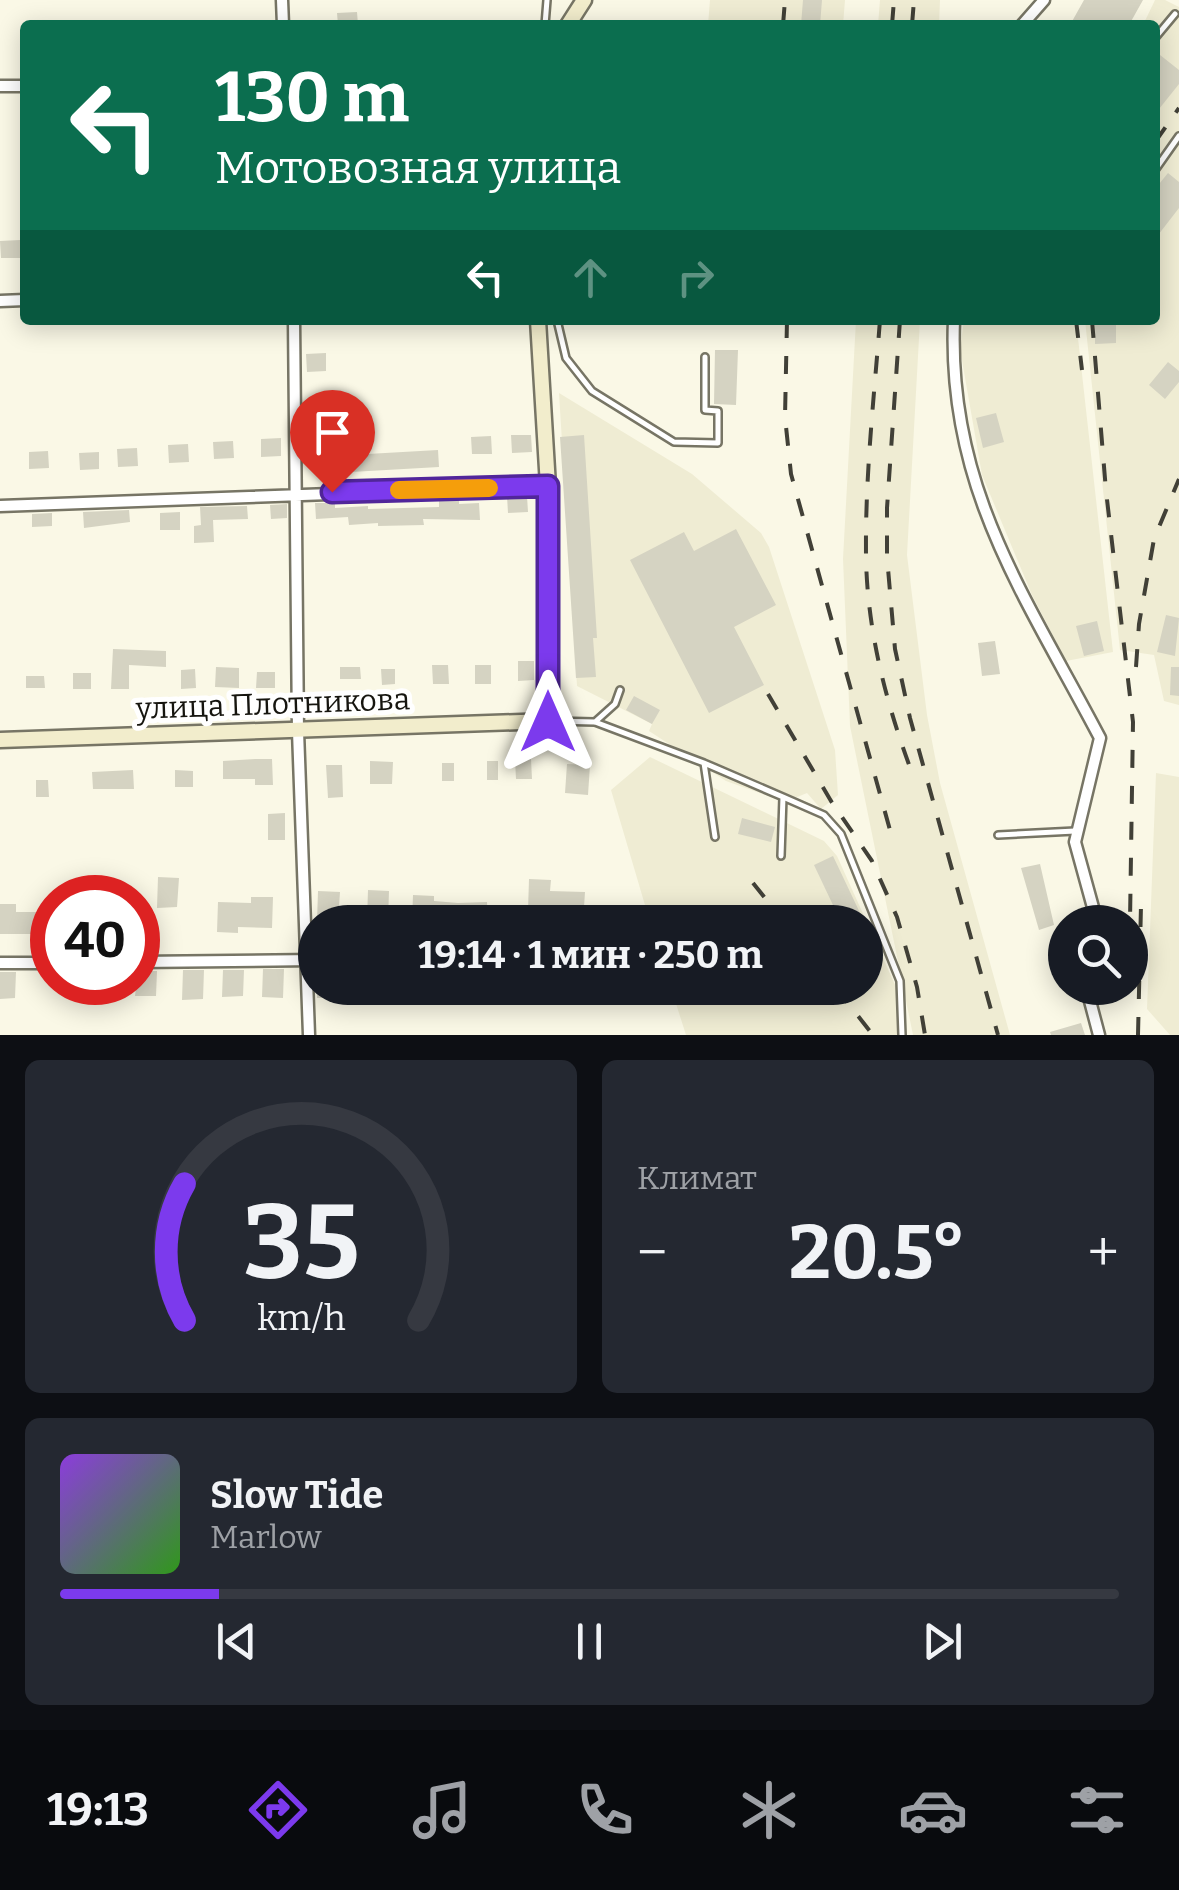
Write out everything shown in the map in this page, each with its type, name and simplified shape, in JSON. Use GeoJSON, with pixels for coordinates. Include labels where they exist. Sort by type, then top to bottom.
{"type":"FeatureCollection","features":[{"type":"Feature","properties":{"kind":"street"},"geometry":{"type":"LineString","coordinates":[[1026,20],[1044,0]]}},
{"type":"Feature","properties":{"kind":"street"},"geometry":{"type":"LineString","coordinates":[[294,325],[298,731],[308,905]]}},
{"type":"Feature","properties":{"kind":"street"},"geometry":{"type":"LineString","coordinates":[[538,325],[548,486],[548,722]]}},
{"type":"Feature","properties":{"kind":"street"},"geometry":{"type":"LineString","coordinates":[[954,325],[952,361],[975,488],[1018,592],[1100,738],[1075,842],[1092,905]]}},
{"type":"Feature","properties":{"kind":"street"},"geometry":{"type":"LineString","coordinates":[[0,506],[548,486]]}},
{"type":"Feature","properties":{"kind":"street","name":"улица Плотникова"},"geometry":{"type":"LineString","coordinates":[[0,740],[548,722]]}},
{"type":"Feature","properties":{"kind":"street"},"geometry":{"type":"LineString","coordinates":[[160,962],[298,960]]}},
{"type":"Feature","properties":{"kind":"street"},"geometry":{"type":"LineString","coordinates":[[0,963],[30,963]]}},
{"type":"Feature","properties":{"kind":"street"},"geometry":{"type":"LineString","coordinates":[[309,1035],[310,1005]]}},
{"type":"Feature","properties":{"kind":"street"},"geometry":{"type":"LineString","coordinates":[[1091,1005],[1099,1035]]}},
{"type":"Feature","properties":{"kind":"lane"},"geometry":{"type":"LineString","coordinates":[[1160,32],[1176,14]]}},
{"type":"Feature","properties":{"kind":"lane"},"geometry":{"type":"LineString","coordinates":[[1160,163],[1179,136]]}},
{"type":"Feature","properties":{"kind":"lane"},"geometry":{"type":"LineString","coordinates":[[558,325],[566,358],[592,391],[674,442],[718,443],[718,410],[705,410],[705,357]]}},
{"type":"Feature","properties":{"kind":"lane"},"geometry":{"type":"LineString","coordinates":[[595,722],[614,704],[620,690]]}},
{"type":"Feature","properties":{"kind":"lane"},"geometry":{"type":"LineString","coordinates":[[548,722],[595,722],[704,762],[824,815],[842,834],[900,981],[902,1035]]}},
{"type":"Feature","properties":{"kind":"lane"},"geometry":{"type":"LineString","coordinates":[[704,762],[715,837]]}},
{"type":"Feature","properties":{"kind":"lane"},"geometry":{"type":"LineString","coordinates":[[781,856],[783,796]]}},
{"type":"Feature","properties":{"kind":"lane"},"geometry":{"type":"LineString","coordinates":[[998,834],[1078,831]]}},
{"type":"Feature","properties":{"kind":"shaded area"},"geometry":{"type":"Polygon","coordinates":[[[710,0],[845,0],[843,20],[708,20],[710,0]]]}},
{"type":"Feature","properties":{"kind":"shaded area"},"geometry":{"type":"Polygon","coordinates":[[[880,0],[940,0],[939,20],[878,20],[880,0]]]}},
{"type":"Feature","properties":{"kind":"shaded area"},"geometry":{"type":"Polygon","coordinates":[[[1155,0],[1179,7],[1179,705],[1164,701],[1154,655],[1120,650],[1086,325],[1160,325],[1160,20],[1145,20],[1155,0]]]}},
{"type":"Feature","properties":{"kind":"shaded area"},"geometry":{"type":"Polygon","coordinates":[[[856,325],[920,325],[907,555],[927,715],[940,783],[1010,1035],[913,1035],[850,726],[843,559],[856,325]]]}},
{"type":"Feature","properties":{"kind":"shaded area"},"geometry":{"type":"Polygon","coordinates":[[[963,325],[1077,325],[1113,652],[1066,661],[1032,595],[982,475],[960,349],[963,325]]]}},
{"type":"Feature","properties":{"kind":"shaded area"},"geometry":{"type":"Polygon","coordinates":[[[559,393],[692,474],[761,533],[769,547],[835,750],[838,795],[821,809],[807,793],[785,802],[726,781],[649,731],[652,724],[577,686],[559,393]]]}},
{"type":"Feature","properties":{"kind":"shaded area"},"geometry":{"type":"Polygon","coordinates":[[[650,757],[824,841],[837,856],[859,905],[645,905],[611,790],[650,757]]]}},
{"type":"Feature","properties":{"kind":"shaded area"},"geometry":{"type":"Polygon","coordinates":[[[1156,773],[1179,777],[1179,1035],[1170,1035],[1147,1009],[1156,773]]]}},
{"type":"Feature","properties":{"kind":"shaded area"},"geometry":{"type":"Polygon","coordinates":[[[883,958],[896,987],[904,1035],[686,1035],[676,1005],[883,1005],[883,958]]]}},
{"type":"Feature","properties":{"kind":"building"},"geometry":{"type":"Polygon","coordinates":[[[803,0],[822,0],[820,20],[801,20],[803,0]]]}},
{"type":"Feature","properties":{"kind":"building"},"geometry":{"type":"Polygon","coordinates":[[[1084,0],[1143,0],[1132,20],[1073,20],[1084,0]]]}},
{"type":"Feature","properties":{"kind":"building"},"geometry":{"type":"Polygon","coordinates":[[[357,12],[358,20],[338,20],[337,13],[357,12]]]}},
{"type":"Feature","properties":{"kind":"building"},"geometry":{"type":"Polygon","coordinates":[[[1160,55],[1179,70],[1179,84],[1160,108],[1160,55]]]}},
{"type":"Feature","properties":{"kind":"building"},"geometry":{"type":"Polygon","coordinates":[[[1168,173],[1179,182],[1179,208],[1160,233],[1160,183],[1168,173]]]}},
{"type":"Feature","properties":{"kind":"building"},"geometry":{"type":"Polygon","coordinates":[[[20,240],[20,258],[1,258],[0,241],[20,240]]]}},
{"type":"Feature","properties":{"kind":"building"},"geometry":{"type":"Polygon","coordinates":[[[1095,325],[1116,325],[1116,343],[1095,344],[1095,325]]]}},
{"type":"Feature","properties":{"kind":"building"},"geometry":{"type":"Polygon","coordinates":[[[715,350],[738,350],[736,405],[714,404],[715,350]]]}},
{"type":"Feature","properties":{"kind":"building"},"geometry":{"type":"Polygon","coordinates":[[[326,353],[326,371],[307,372],[306,354],[326,353]]]}},
{"type":"Feature","properties":{"kind":"building"},"geometry":{"type":"Polygon","coordinates":[[[1168,362],[1179,371],[1179,382],[1165,399],[1149,385],[1168,362]]]}},
{"type":"Feature","properties":{"kind":"building"},"geometry":{"type":"Polygon","coordinates":[[[324,404],[324,422],[304,423],[304,405],[324,404]]]}},
{"type":"Feature","properties":{"kind":"building"},"geometry":{"type":"Polygon","coordinates":[[[996,413],[1004,442],[983,448],[976,418],[996,413]]]}},
{"type":"Feature","properties":{"kind":"building"},"geometry":{"type":"Polygon","coordinates":[[[511,435],[531,435],[532,452],[512,453],[511,435]]]}},
{"type":"Feature","properties":{"kind":"building"},"geometry":{"type":"Polygon","coordinates":[[[584,435],[596,677],[576,678],[560,437],[584,435]]]}},
{"type":"Feature","properties":{"kind":"building"},"geometry":{"type":"Polygon","coordinates":[[[491,436],[492,454],[472,454],[471,437],[491,436]]]}},
{"type":"Feature","properties":{"kind":"building"},"geometry":{"type":"Polygon","coordinates":[[[281,438],[281,456],[261,457],[261,439],[281,438]]]}},
{"type":"Feature","properties":{"kind":"building"},"geometry":{"type":"Polygon","coordinates":[[[233,441],[234,458],[214,459],[213,442],[233,441]]]}},
{"type":"Feature","properties":{"kind":"building"},"geometry":{"type":"Polygon","coordinates":[[[332,443],[332,461],[312,462],[311,444],[332,443]]]}},
{"type":"Feature","properties":{"kind":"building"},"geometry":{"type":"Polygon","coordinates":[[[188,444],[189,462],[169,463],[168,445],[188,444]]]}},
{"type":"Feature","properties":{"kind":"building"},"geometry":{"type":"Polygon","coordinates":[[[137,448],[138,466],[118,467],[117,449],[137,448]]]}},
{"type":"Feature","properties":{"kind":"building"},"geometry":{"type":"Polygon","coordinates":[[[438,450],[439,467],[351,472],[350,455],[438,450]]]}},
{"type":"Feature","properties":{"kind":"building"},"geometry":{"type":"Polygon","coordinates":[[[48,451],[49,468],[29,469],[29,452],[48,451]]]}},
{"type":"Feature","properties":{"kind":"building"},"geometry":{"type":"Polygon","coordinates":[[[99,452],[99,469],[80,470],[79,453],[99,452]]]}},
{"type":"Feature","properties":{"kind":"building"},"geometry":{"type":"Polygon","coordinates":[[[507,496],[527,496],[528,512],[508,513],[507,496]]]}},
{"type":"Feature","properties":{"kind":"building"},"geometry":{"type":"Polygon","coordinates":[[[459,500],[459,504],[479,503],[480,520],[423,519],[424,525],[378,526],[349,525],[348,517],[316,519],[315,503],[368,509],[439,507],[439,501],[459,500]]]}},
{"type":"Feature","properties":{"kind":"building"},"geometry":{"type":"Polygon","coordinates":[[[287,504],[287,518],[271,519],[270,505],[287,504]]]}},
{"type":"Feature","properties":{"kind":"building"},"geometry":{"type":"Polygon","coordinates":[[[247,506],[248,519],[213,520],[214,542],[194,543],[194,526],[201,525],[200,507],[247,506]]]}},
{"type":"Feature","properties":{"kind":"building"},"geometry":{"type":"Polygon","coordinates":[[[129,510],[130,522],[84,528],[83,512],[129,510]]]}},
{"type":"Feature","properties":{"kind":"building"},"geometry":{"type":"Polygon","coordinates":[[[180,512],[180,530],[160,530],[160,513],[180,512]]]}},
{"type":"Feature","properties":{"kind":"building"},"geometry":{"type":"Polygon","coordinates":[[[52,513],[52,526],[32,527],[32,514],[52,513]]]}},
{"type":"Feature","properties":{"kind":"building"},"geometry":{"type":"Polygon","coordinates":[[[736,529],[776,605],[734,627],[764,685],[709,713],[630,560],[684,532],[694,551],[736,529]]]}},
{"type":"Feature","properties":{"kind":"building"},"geometry":{"type":"Polygon","coordinates":[[[1166,615],[1179,618],[1175,656],[1157,652],[1166,615]]]}},
{"type":"Feature","properties":{"kind":"building"},"geometry":{"type":"Polygon","coordinates":[[[1097,621],[1104,651],[1084,656],[1076,626],[1097,621]]]}},
{"type":"Feature","properties":{"kind":"building"},"geometry":{"type":"Polygon","coordinates":[[[995,641],[1000,674],[982,676],[978,643],[995,641]]]}},
{"type":"Feature","properties":{"kind":"building"},"geometry":{"type":"Polygon","coordinates":[[[113,649],[166,651],[166,667],[129,665],[129,689],[111,689],[113,649]]]}},
{"type":"Feature","properties":{"kind":"building"},"geometry":{"type":"Polygon","coordinates":[[[518,661],[534,661],[534,680],[518,681],[518,661]]]}},
{"type":"Feature","properties":{"kind":"building"},"geometry":{"type":"Polygon","coordinates":[[[432,665],[448,665],[449,684],[433,684],[432,665]]]}},
{"type":"Feature","properties":{"kind":"building"},"geometry":{"type":"Polygon","coordinates":[[[475,665],[491,665],[491,684],[475,684],[475,665]]]}},
{"type":"Feature","properties":{"kind":"building"},"geometry":{"type":"Polygon","coordinates":[[[216,667],[239,668],[239,688],[215,687],[216,667]]]}},
{"type":"Feature","properties":{"kind":"building"},"geometry":{"type":"Polygon","coordinates":[[[340,667],[360,667],[361,679],[340,679],[340,667]]]}},
{"type":"Feature","properties":{"kind":"building"},"geometry":{"type":"Polygon","coordinates":[[[1171,667],[1179,667],[1179,696],[1170,695],[1171,667]]]}},
{"type":"Feature","properties":{"kind":"building"},"geometry":{"type":"Polygon","coordinates":[[[195,669],[196,688],[181,689],[181,670],[195,669]]]}},
{"type":"Feature","properties":{"kind":"building"},"geometry":{"type":"Polygon","coordinates":[[[381,669],[395,669],[395,684],[382,685],[381,669]]]}},
{"type":"Feature","properties":{"kind":"building"},"geometry":{"type":"Polygon","coordinates":[[[257,672],[275,672],[275,688],[256,688],[257,672]]]}},
{"type":"Feature","properties":{"kind":"building"},"geometry":{"type":"Polygon","coordinates":[[[73,673],[91,673],[91,689],[73,689],[73,673]]]}},
{"type":"Feature","properties":{"kind":"building"},"geometry":{"type":"Polygon","coordinates":[[[26,676],[44,676],[45,688],[26,688],[26,676]]]}},
{"type":"Feature","properties":{"kind":"building"},"geometry":{"type":"Polygon","coordinates":[[[634,696],[660,710],[652,724],[626,710],[634,696]]]}},
{"type":"Feature","properties":{"kind":"building"},"geometry":{"type":"Polygon","coordinates":[[[272,759],[273,785],[255,785],[255,779],[223,779],[223,761],[272,759]]]}},
{"type":"Feature","properties":{"kind":"building"},"geometry":{"type":"Polygon","coordinates":[[[531,759],[532,779],[516,779],[515,760],[531,759]]]}},
{"type":"Feature","properties":{"kind":"building"},"geometry":{"type":"Polygon","coordinates":[[[370,761],[393,762],[392,784],[370,784],[370,761]]]}},
{"type":"Feature","properties":{"kind":"building"},"geometry":{"type":"Polygon","coordinates":[[[487,761],[498,761],[498,780],[487,780],[487,761]]]}},
{"type":"Feature","properties":{"kind":"building"},"geometry":{"type":"Polygon","coordinates":[[[442,763],[454,763],[454,781],[442,781],[442,763]]]}},
{"type":"Feature","properties":{"kind":"building"},"geometry":{"type":"Polygon","coordinates":[[[567,764],[590,765],[588,795],[565,793],[567,764]]]}},
{"type":"Feature","properties":{"kind":"building"},"geometry":{"type":"Polygon","coordinates":[[[326,765],[342,765],[343,797],[328,798],[326,765]]]}},
{"type":"Feature","properties":{"kind":"building"},"geometry":{"type":"Polygon","coordinates":[[[133,770],[134,789],[93,789],[92,772],[133,770]]]}},
{"type":"Feature","properties":{"kind":"building"},"geometry":{"type":"Polygon","coordinates":[[[175,770],[193,771],[193,787],[175,787],[175,770]]]}},
{"type":"Feature","properties":{"kind":"building"},"geometry":{"type":"Polygon","coordinates":[[[36,780],[48,780],[49,797],[36,797],[36,780]]]}},
{"type":"Feature","properties":{"kind":"building"},"geometry":{"type":"Polygon","coordinates":[[[285,813],[285,840],[268,840],[268,814],[285,813]]]}},
{"type":"Feature","properties":{"kind":"building"},"geometry":{"type":"Polygon","coordinates":[[[742,818],[775,827],[771,842],[738,834],[742,818]]]}},
{"type":"Feature","properties":{"kind":"building"},"geometry":{"type":"Polygon","coordinates":[[[833,856],[856,905],[833,905],[814,865],[833,856]]]}},
{"type":"Feature","properties":{"kind":"building"},"geometry":{"type":"Polygon","coordinates":[[[1040,864],[1049,905],[1048,927],[1039,930],[1021,868],[1040,864]]]}},
{"type":"Feature","properties":{"kind":"building"},"geometry":{"type":"Polygon","coordinates":[[[160,877],[179,878],[177,907],[160,908],[160,877]]]}},
{"type":"Feature","properties":{"kind":"building"},"geometry":{"type":"Polygon","coordinates":[[[529,879],[551,880],[550,891],[585,892],[584,905],[528,905],[529,879]]]}},
{"type":"Feature","properties":{"kind":"building"},"geometry":{"type":"Polygon","coordinates":[[[368,890],[389,891],[389,905],[368,905],[368,890]]]}},
{"type":"Feature","properties":{"kind":"building"},"geometry":{"type":"Polygon","coordinates":[[[318,891],[340,892],[339,905],[318,905],[318,891]]]}},
{"type":"Feature","properties":{"kind":"building"},"geometry":{"type":"Polygon","coordinates":[[[413,895],[434,896],[434,901],[487,905],[413,905],[413,895]]]}},
{"type":"Feature","properties":{"kind":"building"},"geometry":{"type":"Polygon","coordinates":[[[251,897],[273,897],[272,928],[238,927],[238,933],[217,932],[218,902],[251,903],[251,897]]]}},
{"type":"Feature","properties":{"kind":"building"},"geometry":{"type":"Polygon","coordinates":[[[0,904],[16,904],[16,912],[30,912],[30,934],[0,934],[0,904]]]}},
{"type":"Feature","properties":{"kind":"building"},"geometry":{"type":"Polygon","coordinates":[[[263,969],[284,969],[283,998],[262,997],[263,969]]]}},
{"type":"Feature","properties":{"kind":"building"},"geometry":{"type":"Polygon","coordinates":[[[183,970],[204,970],[203,999],[182,1000],[183,970]]]}},
{"type":"Feature","properties":{"kind":"building"},"geometry":{"type":"Polygon","coordinates":[[[223,970],[244,970],[243,996],[222,997],[223,970]]]}},
{"type":"Feature","properties":{"kind":"building"},"geometry":{"type":"Polygon","coordinates":[[[0,972],[16,972],[15,998],[0,999],[0,972]]]}},
{"type":"Feature","properties":{"kind":"building"},"geometry":{"type":"Polygon","coordinates":[[[1081,1023],[1085,1035],[1051,1035],[1050,1032],[1081,1023]]]}},
{"type":"Feature","properties":{"kind":"railway"},"geometry":{"type":"LineString","coordinates":[[783,20],[785,0]]}},
{"type":"Feature","properties":{"kind":"railway"},"geometry":{"type":"LineString","coordinates":[[892,20],[894,0]]}},
{"type":"Feature","properties":{"kind":"railway"},"geometry":{"type":"LineString","coordinates":[[912,20],[914,0]]}},
{"type":"Feature","properties":{"kind":"railway"},"geometry":{"type":"LineString","coordinates":[[1160,135],[1179,108]]}},
{"type":"Feature","properties":{"kind":"railway"},"geometry":{"type":"LineString","coordinates":[[787,325],[785,417],[791,474],[890,830]]}},
{"type":"Feature","properties":{"kind":"railway"},"geometry":{"type":"LineString","coordinates":[[880,325],[867,497],[867,584],[880,669],[914,778]]}},
{"type":"Feature","properties":{"kind":"railway"},"geometry":{"type":"LineString","coordinates":[[900,325],[887,508],[895,649],[910,718],[998,1035]]}},
{"type":"Feature","properties":{"kind":"railway"},"geometry":{"type":"LineString","coordinates":[[1077,325],[1082,370]]}},
{"type":"Feature","properties":{"kind":"railway"},"geometry":{"type":"LineString","coordinates":[[1092,325],[1106,491],[1133,722],[1130,905]]}},
{"type":"Feature","properties":{"kind":"railway"},"geometry":{"type":"LineString","coordinates":[[1136,667],[1139,624],[1154,539],[1179,479]]}},
{"type":"Feature","properties":{"kind":"railway"},"geometry":{"type":"LineString","coordinates":[[768,694],[831,801],[872,861],[897,917],[917,987],[925,1035]]}},
{"type":"Feature","properties":{"kind":"railway"},"geometry":{"type":"LineString","coordinates":[[753,883],[770,905]]}},
{"type":"Feature","properties":{"kind":"railway"},"geometry":{"type":"LineString","coordinates":[[849,1005],[873,1035]]}},
{"type":"Feature","properties":{"kind":"railway"},"geometry":{"type":"LineString","coordinates":[[1138,1035],[1139,1005]]}},
{"type":"Feature","properties":{"kind":"slow traffic"},"geometry":{"type":"LineString","coordinates":[[399,490],[489,488]]}},
{"type":"Feature","properties":{"kind":"route"},"geometry":{"type":"LineString","coordinates":[[332,492],[548,486],[548,722]]}}]}
